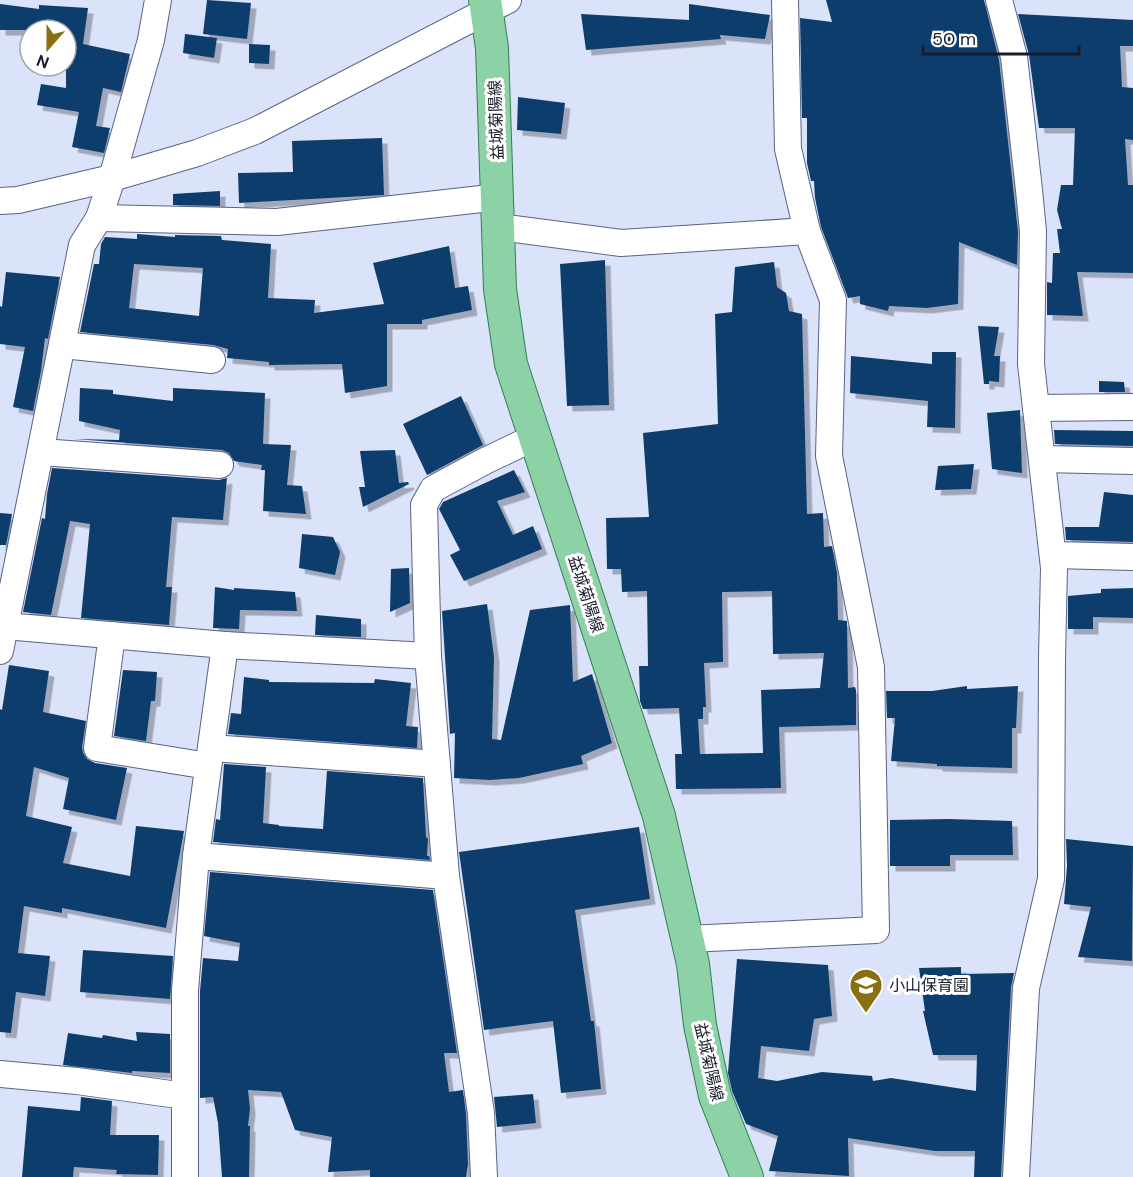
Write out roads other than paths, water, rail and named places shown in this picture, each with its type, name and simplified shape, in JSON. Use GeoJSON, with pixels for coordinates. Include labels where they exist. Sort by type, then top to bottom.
{"type":"FeatureCollection","features":[{"type":"Feature","properties":{"kind":"main road","name":"益城菊陽線"},"geometry":{"type":"LineString","coordinates":[[493,4],[492,48],[499,197],[500,289],[511,364],[659,816],[688,939],[700,1025],[715,1096],[747,1177]]}},
{"type":"Feature","properties":{"kind":"street"},"geometry":{"type":"LineString","coordinates":[[0,651],[82,245],[99,218],[112,178],[151,40],[158,0]]}},
{"type":"Feature","properties":{"kind":"street"},"geometry":{"type":"LineString","coordinates":[[688,939],[876,930],[871,668],[829,456],[833,300],[807,231],[788,149],[785,0]]}},
{"type":"Feature","properties":{"kind":"street"},"geometry":{"type":"LineString","coordinates":[[999,0],[1014,57],[1032,221],[1031,364],[1054,568],[1051,879],[1026,988],[1016,1177]]}},
{"type":"Feature","properties":{"kind":"street"},"geometry":{"type":"LineString","coordinates":[[0,201],[18,200],[112,178],[197,153],[255,131],[493,4]]}},
{"type":"Feature","properties":{"kind":"street"},"geometry":{"type":"LineString","coordinates":[[99,218],[277,222],[499,197]]}},
{"type":"Feature","properties":{"kind":"street"},"geometry":{"type":"LineString","coordinates":[[499,227],[621,243],[807,231]]}},
{"type":"Feature","properties":{"kind":"street"},"geometry":{"type":"LineString","coordinates":[[62,345],[212,360]]}},
{"type":"Feature","properties":{"kind":"street"},"geometry":{"type":"LineString","coordinates":[[1036,408],[1133,407]]}},
{"type":"Feature","properties":{"kind":"street"},"geometry":{"type":"LineString","coordinates":[[484,1177],[481,1113],[446,876],[428,656],[424,506],[432,489],[535,437]]}},
{"type":"Feature","properties":{"kind":"street"},"geometry":{"type":"LineString","coordinates":[[41,452],[159,470],[220,465]]}},
{"type":"Feature","properties":{"kind":"street"},"geometry":{"type":"LineString","coordinates":[[1042,459],[1133,461]]}},
{"type":"Feature","properties":{"kind":"street"},"geometry":{"type":"LineString","coordinates":[[1053,555],[1133,556]]}},
{"type":"Feature","properties":{"kind":"street"},"geometry":{"type":"LineString","coordinates":[[5,626],[225,645],[428,656]]}},
{"type":"Feature","properties":{"kind":"street"},"geometry":{"type":"LineString","coordinates":[[112,635],[97,748],[210,757],[437,764]]}},
{"type":"Feature","properties":{"kind":"street"},"geometry":{"type":"LineString","coordinates":[[185,1177],[185,990],[196,856],[225,645]]}},
{"type":"Feature","properties":{"kind":"street"},"geometry":{"type":"LineString","coordinates":[[196,856],[446,876]]}},
{"type":"Feature","properties":{"kind":"street"},"geometry":{"type":"LineString","coordinates":[[0,1074],[69,1080],[185,1096]]}},
{"type":"Feature","properties":{"kind":"place","name":"小山保育園"},"geometry":{"type":"Point","coordinates":[866,1014]}}]}
